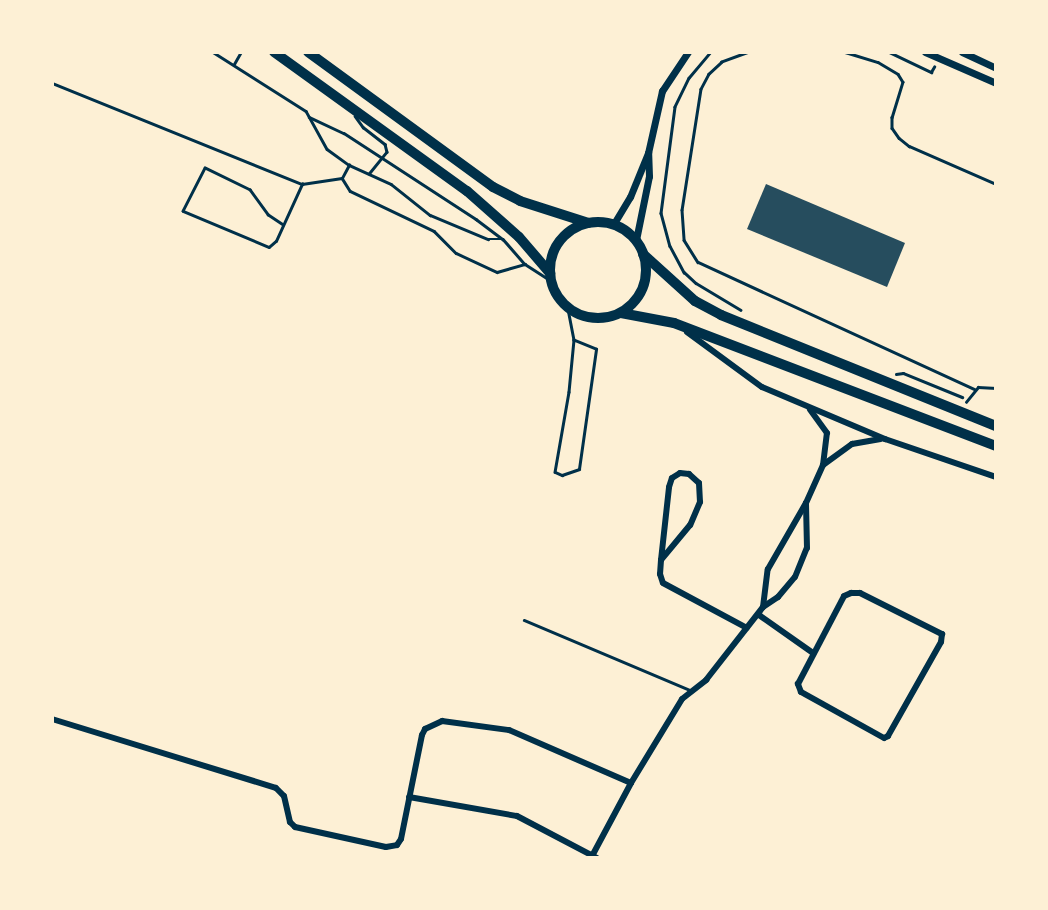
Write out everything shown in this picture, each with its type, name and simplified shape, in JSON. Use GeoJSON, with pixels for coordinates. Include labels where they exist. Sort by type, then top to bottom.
{"type":"FeatureCollection","features":[{"type":"Feature","properties":{"kind":"main road"},"geometry":{"type":"LineString","coordinates":[[274,52],[351,111],[467,191],[519,237],[550,277],[558,298],[568,309],[592,318],[621,313],[674,323],[996,446]]}},
{"type":"Feature","properties":{"kind":"main road"},"geometry":{"type":"LineString","coordinates":[[308,52],[493,187],[520,201],[589,223],[613,225],[627,231],[643,254],[695,301],[721,315],[882,382],[996,425]]}},
{"type":"Feature","properties":{"kind":"main road"},"geometry":{"type":"LineString","coordinates":[[550,277],[551,258],[558,244],[575,228],[589,223]]}},
{"type":"Feature","properties":{"kind":"main road"},"geometry":{"type":"LineString","coordinates":[[621,313],[634,302],[643,288],[646,271],[643,254]]}},
{"type":"Feature","properties":{"kind":"street"},"geometry":{"type":"LineString","coordinates":[[613,225],[630,197],[648,153],[662,91],[688,52]]}},
{"type":"Feature","properties":{"kind":"street"},"geometry":{"type":"LineString","coordinates":[[925,52],[996,83]]}},
{"type":"Feature","properties":{"kind":"street"},"geometry":{"type":"LineString","coordinates":[[962,52],[996,68]]}},
{"type":"Feature","properties":{"kind":"street"},"geometry":{"type":"LineString","coordinates":[[635,240],[649,176],[648,153]]}},
{"type":"Feature","properties":{"kind":"street"},"geometry":{"type":"LineString","coordinates":[[674,323],[762,387],[885,439],[996,477]]}},
{"type":"Feature","properties":{"kind":"street"},"geometry":{"type":"LineString","coordinates":[[409,797],[517,816],[593,857],[631,783],[690,690],[706,680],[763,607],[768,569],[806,503],[823,465],[827,433],[809,408]]}},
{"type":"Feature","properties":{"kind":"street"},"geometry":{"type":"LineString","coordinates":[[823,465],[852,444],[885,439]]}},
{"type":"Feature","properties":{"kind":"street"},"geometry":{"type":"LineString","coordinates":[[661,560],[690,525],[700,502],[699,483],[689,474],[680,472],[672,478],[669,487],[661,560],[663,583],[747,628]]}},
{"type":"Feature","properties":{"kind":"street"},"geometry":{"type":"LineString","coordinates":[[763,607],[787,588],[802,565],[807,548],[806,503]]}},
{"type":"Feature","properties":{"kind":"street"},"geometry":{"type":"LineString","coordinates":[[851,593],[860,593],[942,634],[935,654],[888,736],[884,738],[801,692],[799,679],[813,653],[844,596],[851,593]]}},
{"type":"Feature","properties":{"kind":"street"},"geometry":{"type":"LineString","coordinates":[[759,615],[813,653]]}},
{"type":"Feature","properties":{"kind":"street"},"geometry":{"type":"LineString","coordinates":[[52,719],[282,791],[290,822],[303,831],[391,847],[401,839],[422,735],[425,729],[442,721],[509,730],[631,783]]}},
{"type":"Feature","properties":{"kind":"lane"},"geometry":{"type":"LineString","coordinates":[[213,52],[306,111],[327,149],[349,165],[391,184],[430,215],[488,239],[503,239]]}},
{"type":"Feature","properties":{"kind":"lane"},"geometry":{"type":"LineString","coordinates":[[234,64],[241,52]]}},
{"type":"Feature","properties":{"kind":"lane"},"geometry":{"type":"LineString","coordinates":[[749,52],[722,62],[709,74],[701,89],[682,210],[684,240],[698,262],[974,389]]}},
{"type":"Feature","properties":{"kind":"lane"},"geometry":{"type":"LineString","coordinates":[[845,52],[888,67],[903,82],[892,117],[892,128],[899,138],[909,146],[996,184]]}},
{"type":"Feature","properties":{"kind":"lane"},"geometry":{"type":"LineString","coordinates":[[52,83],[302,184],[342,178]]}},
{"type":"Feature","properties":{"kind":"lane"},"geometry":{"type":"LineString","coordinates":[[351,111],[363,127],[385,144],[387,152],[368,175]]}},
{"type":"Feature","properties":{"kind":"lane"},"geometry":{"type":"LineString","coordinates":[[309,117],[344,134],[503,239],[525,264],[550,277]]}},
{"type":"Feature","properties":{"kind":"lane"},"geometry":{"type":"LineString","coordinates":[[342,178],[349,165]]}},
{"type":"Feature","properties":{"kind":"lane"},"geometry":{"type":"LineString","coordinates":[[282,225],[268,215],[250,190],[205,168],[183,211],[269,247],[276,241],[302,184]]}},
{"type":"Feature","properties":{"kind":"lane"},"geometry":{"type":"LineString","coordinates":[[342,178],[350,191],[435,231],[456,253],[497,272],[525,264]]}},
{"type":"Feature","properties":{"kind":"lane"},"geometry":{"type":"LineString","coordinates":[[568,309],[574,340],[569,392],[555,472],[562,475],[579,469],[596,349],[574,340]]}},
{"type":"Feature","properties":{"kind":"lane"},"geometry":{"type":"LineString","coordinates":[[967,401],[974,389],[984,385],[996,388]]}},
{"type":"Feature","properties":{"kind":"lane"},"geometry":{"type":"LineString","coordinates":[[524,620],[690,690]]}},
{"type":"Feature","properties":{"kind":"path"},"geometry":{"type":"LineString","coordinates":[[712,52],[689,78],[675,107],[661,213],[670,246],[684,272],[696,283],[743,311]]}},
{"type":"Feature","properties":{"kind":"path"},"geometry":{"type":"LineString","coordinates":[[889,52],[932,72]]}},
{"type":"Feature","properties":{"kind":"path"},"geometry":{"type":"LineString","coordinates":[[896,374],[904,373],[967,401]]}},
{"type":"Feature","properties":{"kind":"building"},"geometry":{"type":"Polygon","coordinates":[[[766,184],[905,243],[887,287],[747,229],[766,184]]]}}]}
